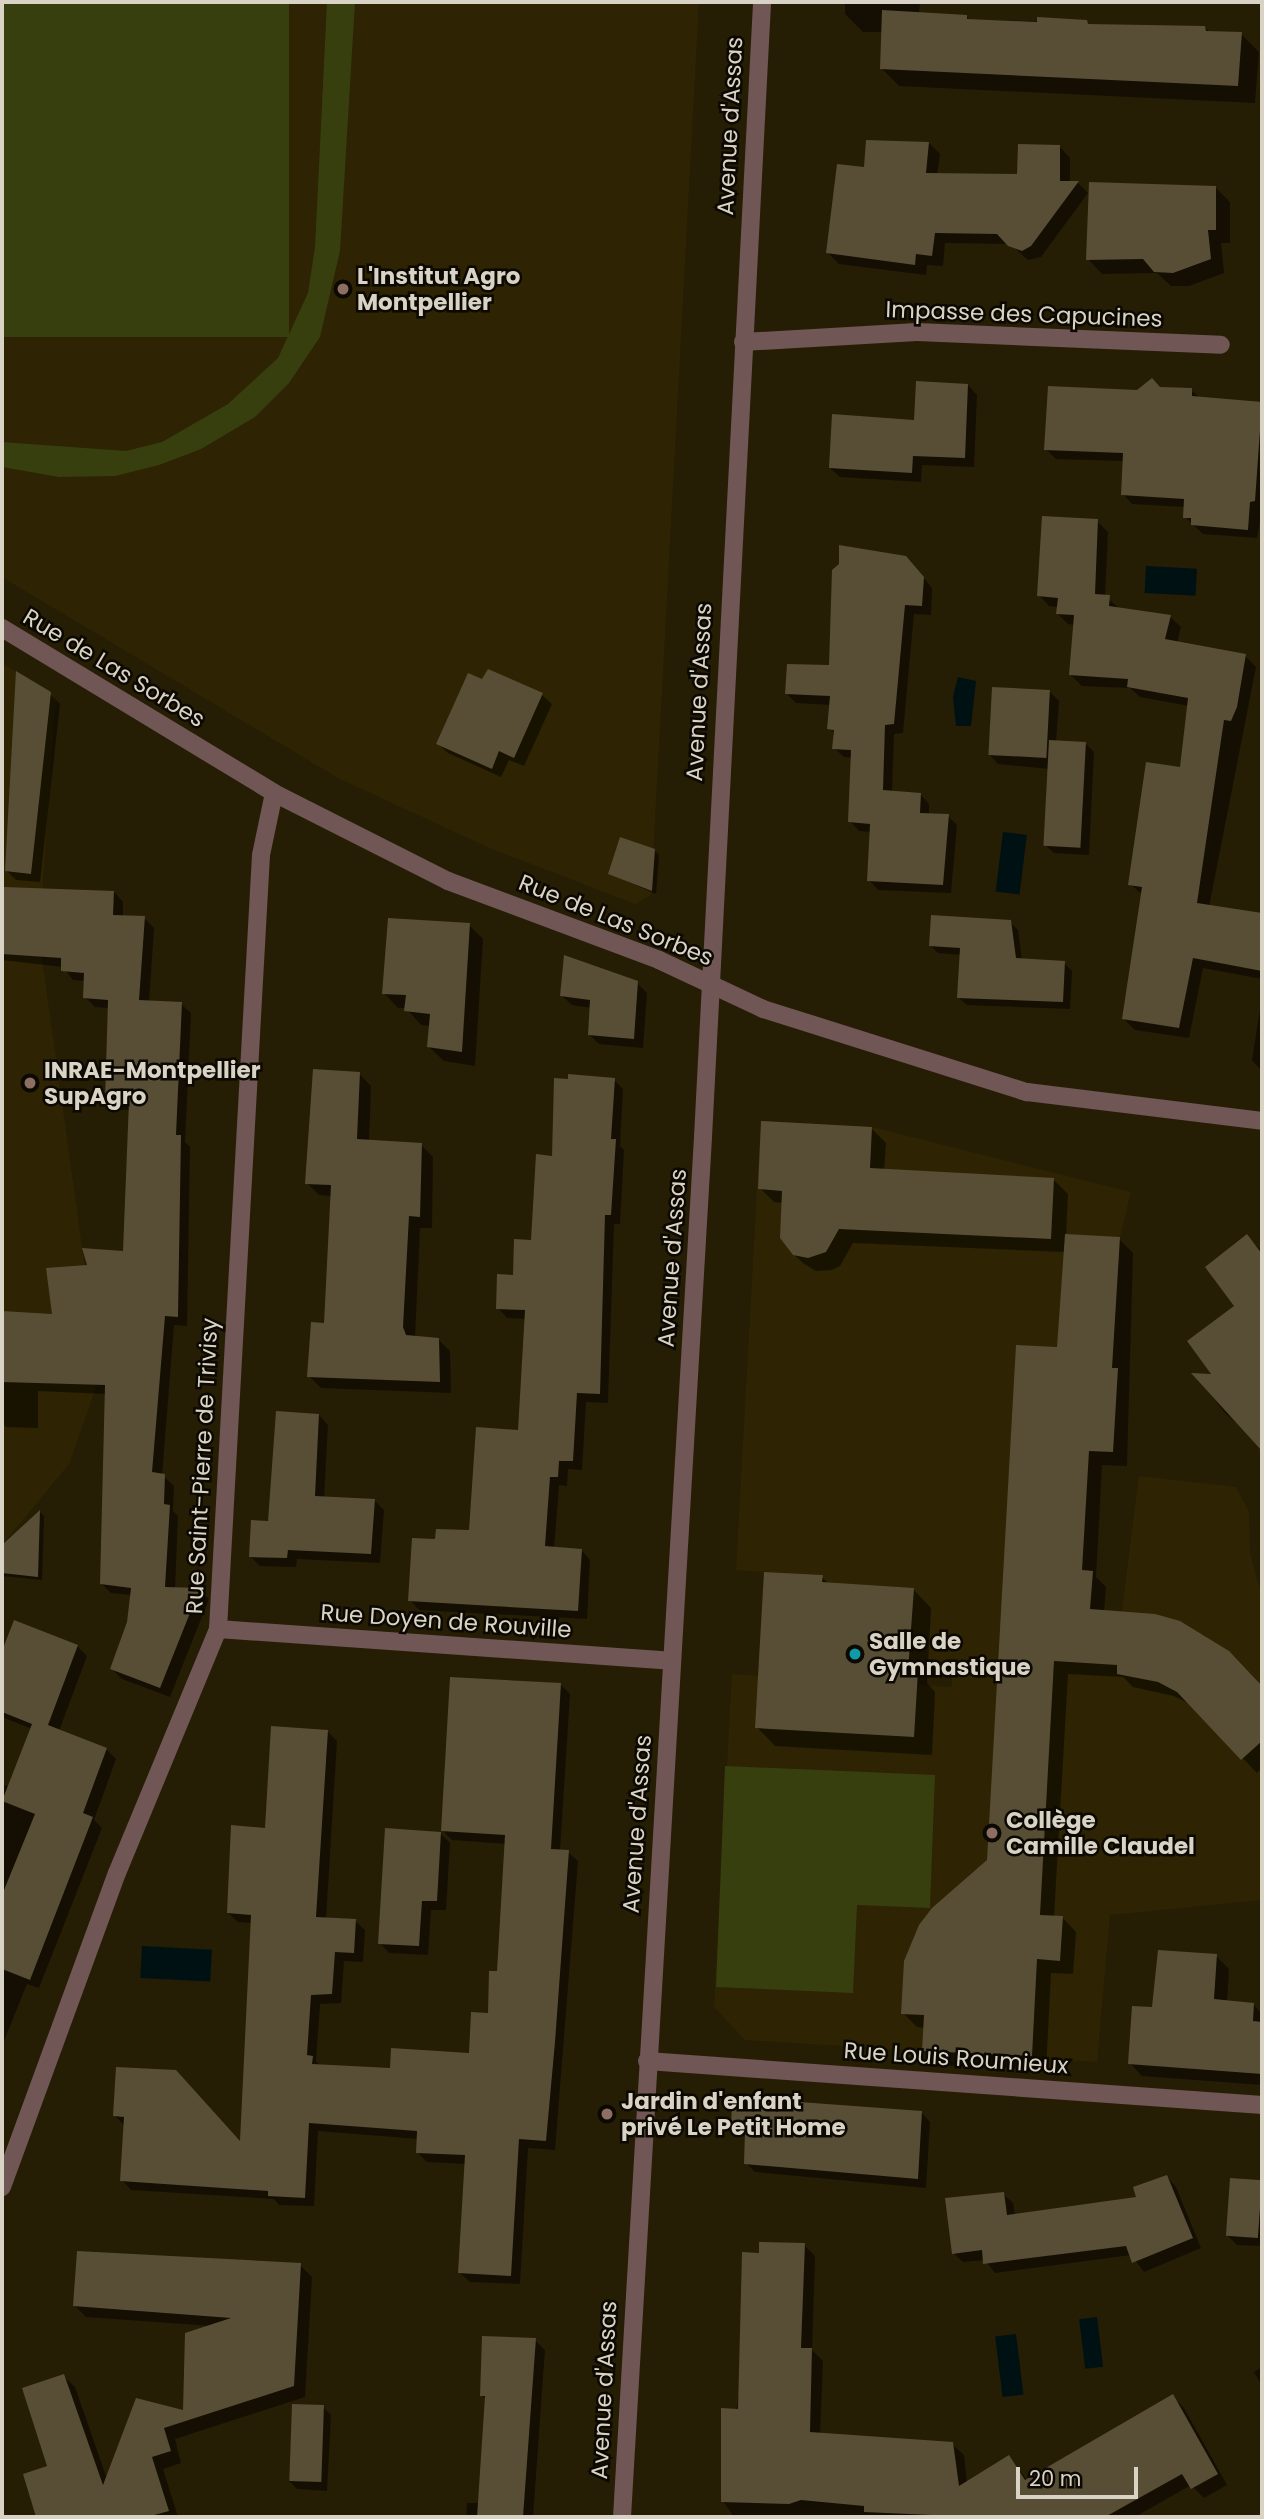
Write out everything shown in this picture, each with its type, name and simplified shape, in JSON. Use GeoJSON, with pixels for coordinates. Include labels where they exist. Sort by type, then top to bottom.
{"type":"FeatureCollection","features":[{"type":"Feature","properties":{"kind":"street","name":"Avenue d'Assas"},"geometry":{"type":"LineString","coordinates":[[622,2517],[704,1123],[708,982],[762,2]]}},
{"type":"Feature","properties":{"kind":"street","name":"Impasse des Capucines"},"geometry":{"type":"LineString","coordinates":[[743,342],[917,332],[1221,345]]}},
{"type":"Feature","properties":{"kind":"street","name":"Rue de Las Sorbes"},"geometry":{"type":"LineString","coordinates":[[2,628],[274,793],[448,881],[708,982],[763,1009],[1027,1092],[1262,1121]]}},
{"type":"Feature","properties":{"kind":"street","name":"Rue Saint-Pierre de Trivisy"},"geometry":{"type":"LineString","coordinates":[[2,2187],[117,1873],[218,1629],[261,855],[274,793]]}},
{"type":"Feature","properties":{"kind":"street","name":"Rue Doyen de Rouville"},"geometry":{"type":"LineString","coordinates":[[218,1629],[671,1661]]}},
{"type":"Feature","properties":{"kind":"street","name":"Rue Louis Roumieux"},"geometry":{"type":"LineString","coordinates":[[647,2061],[1262,2105]]}},
{"type":"Feature","properties":{"kind":"shaded area","name":"L'Institut Agro Montpellier"},"geometry":{"type":"Polygon","coordinates":[[[2,2],[699,2],[651,895],[635,904],[487,847],[338,778],[2,577],[2,2]]]}},
{"type":"Feature","properties":{"kind":"shaded area"},"geometry":{"type":"Polygon","coordinates":[[[1146,566],[1197,569],[1196,596],[1145,593],[1146,566]]]}},
{"type":"Feature","properties":{"kind":"shaded area","name":"INRAE-Montpellier SupAgro"},"geometry":{"type":"Polygon","coordinates":[[[2,663],[51,692],[56,700],[39,937],[100,1376],[69,1464],[2,1545],[2,663]]]}},
{"type":"Feature","properties":{"kind":"shaded area"},"geometry":{"type":"Polygon","coordinates":[[[958,677],[976,681],[971,726],[956,726],[953,697],[958,677]]]}},
{"type":"Feature","properties":{"kind":"shaded area"},"geometry":{"type":"Polygon","coordinates":[[[1003,832],[1027,835],[1020,894],[996,892],[1003,832]]]}},
{"type":"Feature","properties":{"kind":"shaded area"},"geometry":{"type":"Polygon","coordinates":[[[766,1121],[872,1127],[1131,1192],[1120,1237],[1113,1347],[1095,1346],[1094,1367],[1118,1368],[1113,1452],[1089,1452],[1082,1569],[1093,1571],[1090,1609],[1122,1611],[1139,1476],[1236,1487],[1249,1512],[1250,1553],[1262,1597],[1262,1900],[1110,1915],[1097,2062],[745,2040],[714,2007],[732,1674],[952,1687],[952,1674],[908,1671],[913,1588],[822,1582],[822,1575],[736,1570],[760,1134],[766,1121]]]}},
{"type":"Feature","properties":{"kind":"shaded area"},"geometry":{"type":"Polygon","coordinates":[[[142,1946],[212,1950],[210,1982],[140,1978],[142,1946]]]}},
{"type":"Feature","properties":{"kind":"shaded area"},"geometry":{"type":"Polygon","coordinates":[[[1097,2317],[1103,2367],[1085,2369],[1079,2319],[1097,2317]]]}},
{"type":"Feature","properties":{"kind":"shaded area"},"geometry":{"type":"Polygon","coordinates":[[[1016,2334],[1023,2395],[1003,2397],[995,2337],[1016,2334]]]}},
{"type":"Feature","properties":{"kind":"green space"},"geometry":{"type":"Polygon","coordinates":[[[2,2],[289,2],[289,337],[2,337],[2,2]]]}},
{"type":"Feature","properties":{"kind":"green space"},"geometry":{"type":"Polygon","coordinates":[[[327,2],[355,2],[340,251],[320,337],[289,383],[255,417],[201,449],[159,465],[115,476],[59,477],[2,467],[2,442],[126,451],[162,442],[228,404],[278,358],[308,293],[315,247],[327,2]]]}},
{"type":"Feature","properties":{"kind":"green space"},"geometry":{"type":"Polygon","coordinates":[[[725,1766],[935,1775],[930,1908],[857,1905],[853,1993],[716,1987],[725,1766]]]}},
{"type":"Feature","properties":{"kind":"building"},"geometry":{"type":"Polygon","coordinates":[[[882,10],[967,15],[967,19],[1037,22],[1037,17],[1087,20],[1088,24],[1205,26],[1206,31],[1242,32],[1238,86],[880,69],[882,10]]]}},
{"type":"Feature","properties":{"kind":"building"},"geometry":{"type":"Polygon","coordinates":[[[866,140],[929,142],[926,173],[1017,174],[1018,144],[1060,145],[1060,181],[1079,181],[1031,246],[1022,251],[1008,246],[997,234],[935,233],[932,256],[916,254],[915,265],[826,253],[837,164],[864,167],[866,140]]]}},
{"type":"Feature","properties":{"kind":"building"},"geometry":{"type":"Polygon","coordinates":[[[1089,182],[1216,186],[1216,230],[1208,230],[1211,259],[1173,273],[1154,272],[1143,259],[1086,260],[1089,182]]]}},
{"type":"Feature","properties":{"kind":"building"},"geometry":{"type":"Polygon","coordinates":[[[1152,378],[1160,387],[1192,388],[1192,396],[1262,402],[1255,501],[1250,502],[1248,530],[1191,525],[1191,518],[1183,518],[1184,499],[1121,495],[1123,453],[1044,450],[1048,386],[1137,390],[1152,378]]]}},
{"type":"Feature","properties":{"kind":"building"},"geometry":{"type":"Polygon","coordinates":[[[916,381],[968,384],[965,458],[913,456],[912,473],[829,468],[832,414],[914,420],[916,381]]]}},
{"type":"Feature","properties":{"kind":"building"},"geometry":{"type":"Polygon","coordinates":[[[1042,516],[1098,519],[1095,594],[1110,595],[1109,606],[1171,615],[1165,639],[1246,654],[1237,707],[1231,721],[1224,720],[1197,903],[1262,913],[1262,971],[1193,958],[1179,1028],[1122,1019],[1142,887],[1128,885],[1146,762],[1180,767],[1188,698],[1127,687],[1128,679],[1069,675],[1074,615],[1056,614],[1058,598],[1037,596],[1042,516]]]}},
{"type":"Feature","properties":{"kind":"building"},"geometry":{"type":"Polygon","coordinates":[[[839,545],[906,556],[924,577],[922,606],[905,605],[894,724],[885,725],[883,790],[921,793],[920,813],[949,814],[943,885],[867,881],[870,824],[848,822],[851,750],[832,749],[834,730],[827,729],[830,696],[785,694],[787,664],[829,665],[832,570],[839,564],[839,545]]]}},
{"type":"Feature","properties":{"kind":"building"},"geometry":{"type":"Polygon","coordinates":[[[488,669],[543,693],[514,758],[499,751],[492,769],[436,744],[468,673],[482,679],[488,669]]]}},
{"type":"Feature","properties":{"kind":"building"},"geometry":{"type":"Polygon","coordinates":[[[16,671],[51,692],[31,874],[5,871],[16,671]]]}},
{"type":"Feature","properties":{"kind":"building"},"geometry":{"type":"Polygon","coordinates":[[[992,687],[1050,690],[1046,758],[988,755],[992,687]]]}},
{"type":"Feature","properties":{"kind":"building"},"geometry":{"type":"Polygon","coordinates":[[[1049,740],[1086,742],[1080,848],[1043,846],[1049,740]]]}},
{"type":"Feature","properties":{"kind":"building"},"geometry":{"type":"Polygon","coordinates":[[[620,837],[655,849],[652,891],[608,874],[620,837]]]}},
{"type":"Feature","properties":{"kind":"building"},"geometry":{"type":"Polygon","coordinates":[[[4,887],[114,891],[113,915],[145,916],[139,1000],[182,1002],[176,1135],[181,1135],[178,1317],[165,1316],[152,1472],[165,1474],[164,1504],[170,1505],[165,1587],[200,1588],[160,1688],[110,1669],[127,1622],[131,1588],[100,1584],[105,1385],[2,1382],[2,1311],[52,1314],[46,1268],[87,1265],[82,1248],[123,1251],[129,1101],[105,1101],[108,1000],[83,998],[84,973],[61,971],[61,958],[2,954],[4,887]]]}},
{"type":"Feature","properties":{"kind":"building"},"geometry":{"type":"Polygon","coordinates":[[[931,915],[1011,920],[1016,958],[1065,961],[1063,1002],[957,998],[960,948],[929,946],[931,915]]]}},
{"type":"Feature","properties":{"kind":"building"},"geometry":{"type":"Polygon","coordinates":[[[388,918],[470,923],[462,1052],[427,1047],[430,1014],[404,1011],[406,995],[382,994],[388,918]]]}},
{"type":"Feature","properties":{"kind":"building"},"geometry":{"type":"Polygon","coordinates":[[[564,955],[638,981],[634,1039],[588,1035],[590,1000],[560,996],[564,955]]]}},
{"type":"Feature","properties":{"kind":"building"},"geometry":{"type":"Polygon","coordinates":[[[313,1069],[360,1072],[357,1139],[422,1143],[420,1217],[409,1216],[403,1327],[406,1335],[439,1338],[440,1382],[307,1377],[311,1322],[324,1323],[331,1185],[305,1184],[313,1069]]]}},
{"type":"Feature","properties":{"kind":"building"},"geometry":{"type":"Polygon","coordinates":[[[568,1074],[615,1078],[611,1139],[616,1139],[611,1215],[605,1215],[600,1394],[577,1393],[573,1461],[559,1461],[558,1477],[550,1477],[545,1546],[582,1549],[578,1611],[408,1601],[412,1538],[435,1539],[436,1529],[469,1530],[476,1427],[518,1430],[525,1310],[496,1309],[497,1274],[513,1275],[514,1239],[531,1240],[536,1154],[552,1156],[554,1078],[568,1079],[568,1074]]]}},
{"type":"Feature","properties":{"kind":"building"},"geometry":{"type":"Polygon","coordinates":[[[761,1121],[872,1127],[870,1168],[1054,1178],[1051,1239],[839,1229],[826,1252],[808,1258],[793,1255],[780,1238],[782,1191],[758,1189],[761,1121]]]}},
{"type":"Feature","properties":{"kind":"building"},"geometry":{"type":"Polygon","coordinates":[[[1065,1234],[1120,1237],[1112,1368],[1118,1368],[1113,1452],[1089,1451],[1082,1570],[1093,1571],[1090,1609],[1155,1614],[1180,1621],[1229,1651],[1262,1686],[1262,1741],[1241,1760],[1177,1692],[1158,1682],[1117,1674],[1117,1665],[1054,1661],[1040,1915],[1063,1916],[1060,1961],[1037,1959],[1032,2056],[922,2051],[924,2015],[901,2014],[904,1961],[919,1925],[932,1908],[987,1860],[1016,1345],[1057,1347],[1065,1234]]]}},
{"type":"Feature","properties":{"kind":"building"},"geometry":{"type":"Polygon","coordinates":[[[1247,1234],[1262,1254],[1262,1451],[1191,1373],[1211,1374],[1187,1341],[1234,1306],[1205,1267],[1247,1234]]]}},
{"type":"Feature","properties":{"kind":"building"},"geometry":{"type":"Polygon","coordinates":[[[276,1411],[319,1414],[315,1496],[375,1499],[371,1554],[288,1550],[287,1558],[249,1557],[251,1520],[268,1521],[276,1411]]]}},
{"type":"Feature","properties":{"kind":"building"},"geometry":{"type":"Polygon","coordinates":[[[40,1510],[38,1577],[2,1573],[2,1545],[40,1510]]]}},
{"type":"Feature","properties":{"kind":"building","name":"Salle de Gymnastique"},"geometry":{"type":"Polygon","coordinates":[[[764,1572],[823,1575],[822,1582],[914,1588],[908,1671],[918,1671],[914,1737],[755,1728],[764,1572]]]}},
{"type":"Feature","properties":{"kind":"building"},"geometry":{"type":"Polygon","coordinates":[[[14,1620],[78,1645],[48,1725],[107,1748],[83,1813],[93,1817],[30,1980],[2,1969],[2,1895],[35,1814],[2,1801],[32,1724],[2,1712],[2,1651],[14,1620]]]}},
{"type":"Feature","properties":{"kind":"building"},"geometry":{"type":"Polygon","coordinates":[[[450,1677],[561,1683],[551,1849],[569,1850],[555,2042],[546,2141],[519,2139],[511,2276],[458,2273],[465,2155],[416,2153],[417,2131],[309,2123],[305,2198],[268,2196],[268,2191],[120,2181],[124,2117],[113,2116],[116,2067],[176,2070],[240,2141],[251,1915],[227,1913],[231,1825],[265,1828],[271,1726],[328,1730],[316,1917],[356,1919],[354,1953],[335,1952],[332,1994],[311,1995],[307,2055],[313,2056],[312,2064],[390,2068],[391,2048],[469,2053],[471,2012],[488,2013],[489,1971],[497,1971],[505,1835],[441,1831],[450,1677]]]}},
{"type":"Feature","properties":{"kind":"building"},"geometry":{"type":"Polygon","coordinates":[[[385,1828],[441,1832],[437,1901],[422,1901],[419,1946],[378,1944],[385,1828]]]}},
{"type":"Feature","properties":{"kind":"building"},"geometry":{"type":"Polygon","coordinates":[[[1158,1950],[1217,1954],[1214,1999],[1254,2003],[1253,2021],[1262,2022],[1262,2074],[1128,2064],[1132,2006],[1152,2007],[1158,1950]]]}},
{"type":"Feature","properties":{"kind":"building"},"geometry":{"type":"Polygon","coordinates":[[[732,2097],[922,2111],[918,2179],[744,2164],[745,2130],[731,2129],[732,2097]]]}},
{"type":"Feature","properties":{"kind":"building"},"geometry":{"type":"Polygon","coordinates":[[[1167,2175],[1193,2238],[1132,2263],[1126,2246],[983,2264],[982,2250],[952,2254],[945,2198],[1004,2192],[1007,2215],[1136,2197],[1133,2187],[1167,2175]]]}},
{"type":"Feature","properties":{"kind":"building"},"geometry":{"type":"Polygon","coordinates":[[[1230,2178],[1262,2180],[1258,2238],[1226,2236],[1230,2178]]]}},
{"type":"Feature","properties":{"kind":"building"},"geometry":{"type":"Polygon","coordinates":[[[759,2242],[805,2243],[801,2348],[812,2348],[810,2432],[953,2442],[959,2486],[1009,2455],[1025,2480],[1173,2394],[1218,2474],[1191,2489],[1182,2474],[1105,2517],[977,2517],[864,2512],[864,2506],[801,2500],[789,2504],[721,2502],[721,2408],[738,2409],[742,2252],[759,2253],[759,2242]]]}},
{"type":"Feature","properties":{"kind":"building"},"geometry":{"type":"Polygon","coordinates":[[[77,2251],[301,2263],[294,2386],[164,2428],[171,2451],[152,2457],[169,2511],[147,2517],[36,2517],[23,2474],[47,2466],[22,2388],[64,2374],[103,2485],[136,2398],[183,2410],[185,2333],[231,2318],[73,2306],[77,2251]]]}},
{"type":"Feature","properties":{"kind":"building"},"geometry":{"type":"Polygon","coordinates":[[[482,2336],[536,2338],[523,2517],[477,2517],[485,2396],[480,2396],[482,2336]]]}},
{"type":"Feature","properties":{"kind":"building"},"geometry":{"type":"Polygon","coordinates":[[[292,2404],[324,2405],[321,2482],[289,2481],[292,2404]]]}},
{"type":"Feature","properties":{"kind":"place","name":"L'Institut Agro Montpellier"},"geometry":{"type":"Point","coordinates":[343,289]}},
{"type":"Feature","properties":{"kind":"place","name":"INRAE-Montpellier SupAgro"},"geometry":{"type":"Point","coordinates":[30,1083]}},
{"type":"Feature","properties":{"kind":"place","name":"Salle de Gymnastique"},"geometry":{"type":"Point","coordinates":[855,1654]}},
{"type":"Feature","properties":{"kind":"place","name":"Collège Camille Claudel"},"geometry":{"type":"Point","coordinates":[992,1833]}},
{"type":"Feature","properties":{"kind":"place","name":"Jardin d'enfant privé Le Petit Home"},"geometry":{"type":"Point","coordinates":[607,2114]}}]}
